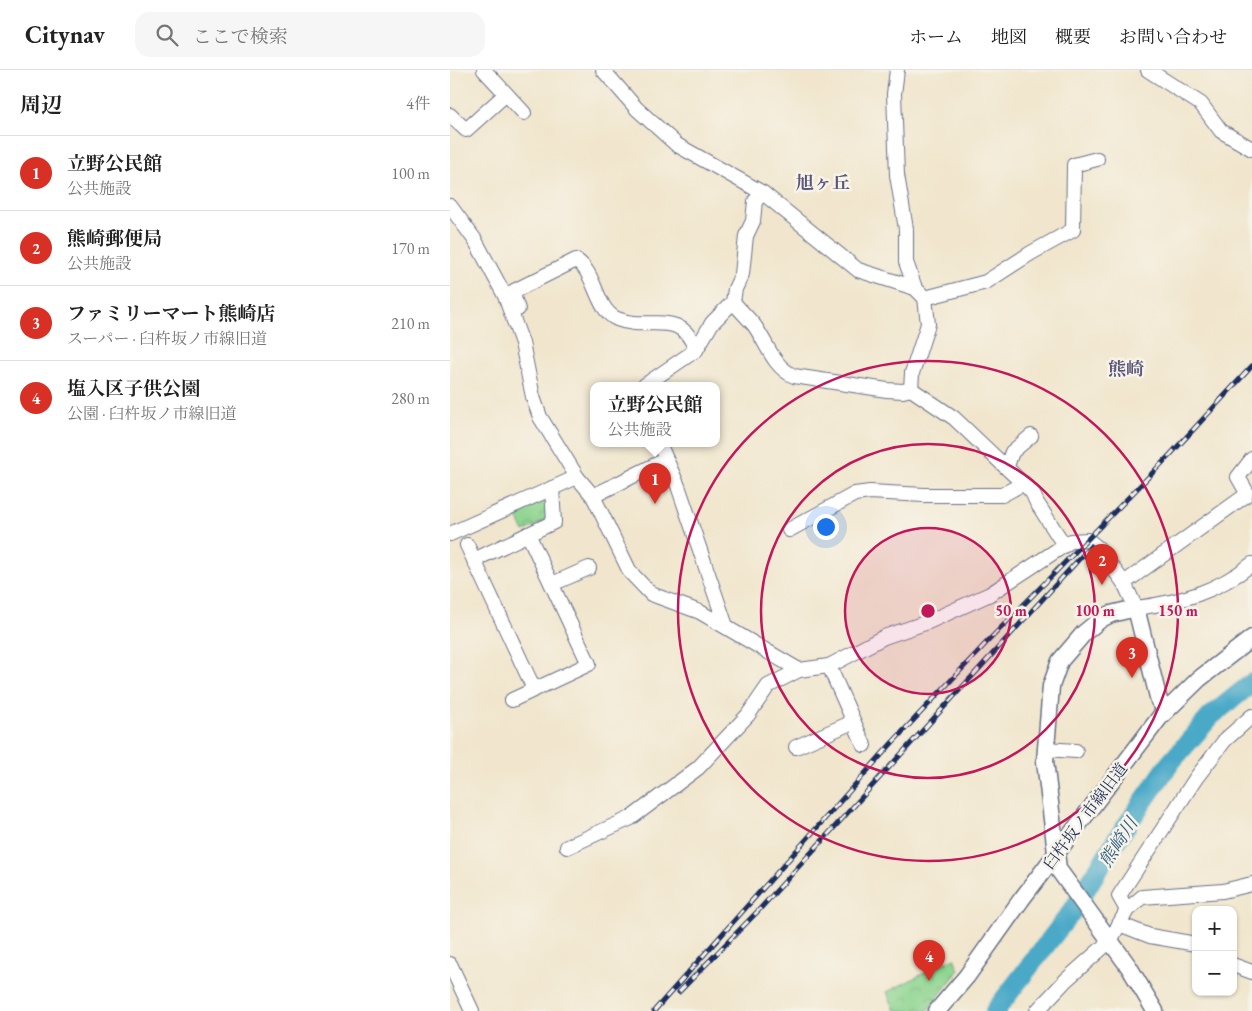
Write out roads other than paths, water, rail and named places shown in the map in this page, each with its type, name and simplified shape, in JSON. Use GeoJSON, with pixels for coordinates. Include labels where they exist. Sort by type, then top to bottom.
{"type":"FeatureCollection","features":[{"type":"Feature","properties":{"kind":"street"},"geometry":{"type":"LineString","coordinates":[[484,70],[524,113]]}},
{"type":"Feature","properties":{"kind":"street"},"geometry":{"type":"LineString","coordinates":[[603,70],[642,114],[677,145],[763,193],[858,270],[920,293],[986,282],[1031,253],[1073,230],[1074,165],[1098,159]]}},
{"type":"Feature","properties":{"kind":"street"},"geometry":{"type":"LineString","coordinates":[[897,70],[894,94],[897,175],[906,229],[906,262],[920,293],[928,324],[912,373],[911,389]]}},
{"type":"Feature","properties":{"kind":"street"},"geometry":{"type":"LineString","coordinates":[[1148,70],[1201,104],[1221,131],[1252,149]]}},
{"type":"Feature","properties":{"kind":"street"},"geometry":{"type":"LineString","coordinates":[[450,115],[466,130],[506,94]]}},
{"type":"Feature","properties":{"kind":"street"},"geometry":{"type":"LineString","coordinates":[[649,382],[696,350],[712,323],[733,302],[735,289],[742,274],[746,236],[753,221],[755,201],[763,193]]}},
{"type":"Feature","properties":{"kind":"street"},"geometry":{"type":"LineString","coordinates":[[450,206],[475,240],[505,296],[522,343],[533,397],[540,417],[577,477],[593,496],[630,572],[651,594],[700,612],[799,670]]}},
{"type":"Feature","properties":{"kind":"street"},"geometry":{"type":"LineString","coordinates":[[522,343],[524,330],[513,295],[514,291],[576,260],[586,269],[611,315],[622,320],[683,328],[691,338],[696,350]]}},
{"type":"Feature","properties":{"kind":"street"},"geometry":{"type":"LineString","coordinates":[[733,302],[754,326],[769,348],[774,361],[785,372],[794,376],[887,390],[903,391],[911,389],[954,418],[1007,466],[1032,492],[1064,545]]}},
{"type":"Feature","properties":{"kind":"street"},"geometry":{"type":"LineString","coordinates":[[1007,466],[1012,452],[1031,436]]}},
{"type":"Feature","properties":{"kind":"street"},"geometry":{"type":"LineString","coordinates":[[660,447],[678,486],[726,626]]}},
{"type":"Feature","properties":{"kind":"street"},"geometry":{"type":"LineString","coordinates":[[1124,584],[1246,496],[1246,491],[1238,477],[1252,459]]}},
{"type":"Feature","properties":{"kind":"street"},"geometry":{"type":"LineString","coordinates":[[593,496],[665,460]]}},
{"type":"Feature","properties":{"kind":"street"},"geometry":{"type":"LineString","coordinates":[[450,534],[577,477]]}},
{"type":"Feature","properties":{"kind":"street"},"geometry":{"type":"LineString","coordinates":[[789,530],[855,494],[870,492],[924,495],[1002,495],[1024,483]]}},
{"type":"Feature","properties":{"kind":"street"},"geometry":{"type":"LineString","coordinates":[[474,560],[554,522],[552,488]]}},
{"type":"Feature","properties":{"kind":"street"},"geometry":{"type":"LineString","coordinates":[[512,700],[589,664],[528,534]]}},
{"type":"Feature","properties":{"kind":"street"},"geometry":{"type":"LineString","coordinates":[[567,848],[631,818],[698,768],[748,715],[768,686],[799,670],[828,666],[884,637],[928,622],[990,594],[1064,545],[1081,539],[1094,544],[1106,556],[1124,584],[1136,608],[1159,702],[1167,710]]}},
{"type":"Feature","properties":{"kind":"street"},"geometry":{"type":"LineString","coordinates":[[466,545],[534,689]]}},
{"type":"Feature","properties":{"kind":"street"},"geometry":{"type":"LineString","coordinates":[[1156,1011],[1057,862],[1046,784],[1051,686],[1060,661],[1084,634],[1101,619],[1111,614],[1136,608],[1183,600],[1217,588],[1252,564]]}},
{"type":"Feature","properties":{"kind":"street"},"geometry":{"type":"LineString","coordinates":[[552,584],[589,568]]}},
{"type":"Feature","properties":{"kind":"street","name":"臼杵坂ノ市線旧道"},"geometry":{"type":"LineString","coordinates":[[937,1011],[968,976],[1057,862],[1167,710],[1199,678],[1252,638]]}},
{"type":"Feature","properties":{"kind":"street"},"geometry":{"type":"LineString","coordinates":[[828,666],[864,745]]}},
{"type":"Feature","properties":{"kind":"street"},"geometry":{"type":"LineString","coordinates":[[1127,910],[1119,896],[1141,860],[1216,751],[1252,716]]}},
{"type":"Feature","properties":{"kind":"street"},"geometry":{"type":"LineString","coordinates":[[796,748],[853,722]]}},
{"type":"Feature","properties":{"kind":"street"},"geometry":{"type":"LineString","coordinates":[[1048,749],[1076,751]]}},
{"type":"Feature","properties":{"kind":"street"},"geometry":{"type":"LineString","coordinates":[[1037,1011],[1105,934],[1119,924],[1127,910],[1142,897],[1223,890],[1252,884]]}},
{"type":"Feature","properties":{"kind":"street"},"geometry":{"type":"LineString","coordinates":[[1119,924],[1150,936],[1192,943]]}},
{"type":"Feature","properties":{"kind":"street"},"geometry":{"type":"LineString","coordinates":[[450,964],[472,1011]]}},
{"type":"Feature","properties":{"kind":"street"},"geometry":{"type":"LineString","coordinates":[[1237,966],[1252,972]]}},
{"type":"Feature","properties":{"kind":"waterway","name":"熊崎川"},"geometry":{"type":"LineString","coordinates":[[995,1011],[1073,910],[1115,842],[1170,763],[1211,716],[1252,683]]}},
{"type":"Feature","properties":{"kind":"railway"},"geometry":{"type":"LineString","coordinates":[[654,1011],[892,743],[989,640],[1168,457],[1252,366]]}},
{"type":"Feature","properties":{"kind":"railway"},"geometry":{"type":"LineString","coordinates":[[679,992],[758,911],[1091,546]]}},
{"type":"Feature","properties":{"kind":"place","name":"立野公民館"},"geometry":{"type":"Point","coordinates":[655,504]}},
{"type":"Feature","properties":{"kind":"place","name":"熊崎郵便局"},"geometry":{"type":"Point","coordinates":[1102,585]}},
{"type":"Feature","properties":{"kind":"place","name":"ファミリーマート熊崎店"},"geometry":{"type":"Point","coordinates":[1132,678]}},
{"type":"Feature","properties":{"kind":"place","name":"塩入区子供公園"},"geometry":{"type":"Point","coordinates":[929,981]}},
{"type":"Feature","properties":{"kind":"district","name":"旭ヶ丘"},"geometry":{"type":"Point","coordinates":[823,182]}},
{"type":"Feature","properties":{"kind":"district","name":"熊崎"},"geometry":{"type":"Point","coordinates":[1126,368]}}]}
